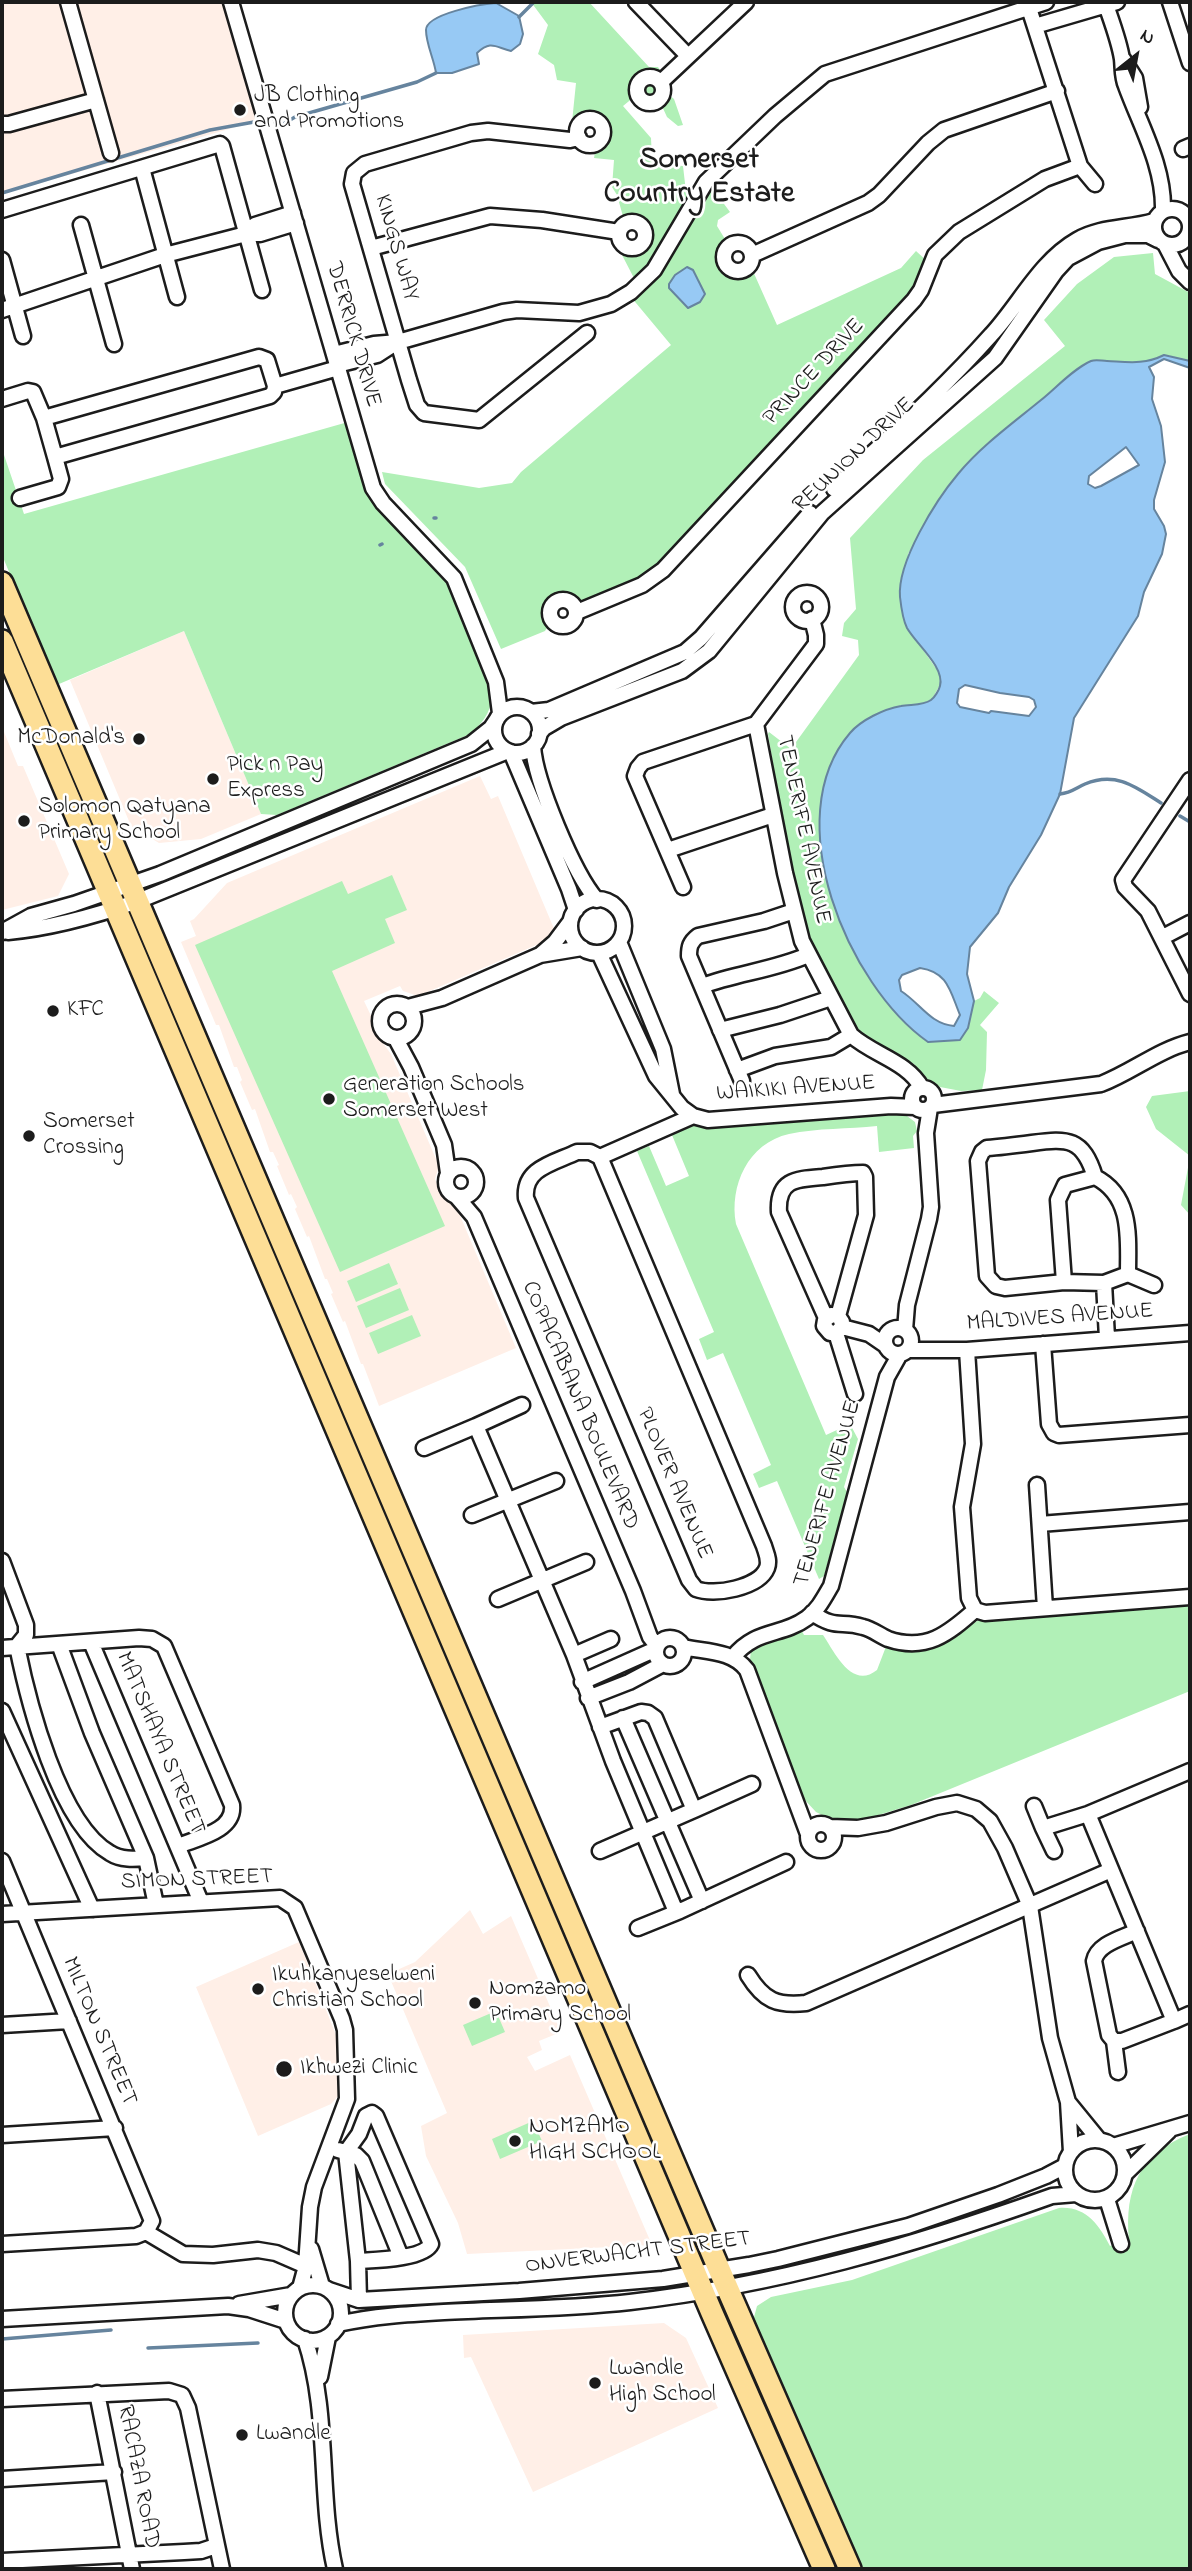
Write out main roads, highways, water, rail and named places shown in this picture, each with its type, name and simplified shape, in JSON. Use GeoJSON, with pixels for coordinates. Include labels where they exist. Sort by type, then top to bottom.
{"type":"FeatureCollection","features":[{"type":"Feature","properties":{"kind":"highway"},"geometry":{"type":"LineString","coordinates":[[2,583],[723,2278],[850,2569]]}},
{"type":"Feature","properties":{"kind":"highway"},"geometry":{"type":"LineString","coordinates":[[2,641],[699,2282],[824,2569]]}},
{"type":"Feature","properties":{"kind":"water"},"geometry":{"type":"Polygon","coordinates":[[[496,3],[519,16],[523,34],[520,44],[511,51],[486,47],[477,53],[479,64],[452,73],[436,73],[426,35],[428,24],[455,11],[496,3]]]}},
{"type":"Feature","properties":{"kind":"water"},"geometry":{"type":"Polygon","coordinates":[[[687,267],[693,270],[705,294],[700,302],[688,308],[669,288],[675,275],[687,267]]]}},
{"type":"Feature","properties":{"kind":"water"},"geometry":{"type":"Polygon","coordinates":[[[1164,355],[1190,361],[1190,368],[1164,359],[1149,367],[1154,377],[1152,399],[1161,426],[1165,462],[1154,500],[1154,509],[1166,534],[1162,554],[1144,592],[1138,616],[1074,718],[1060,794],[1041,835],[1009,887],[998,913],[970,947],[967,974],[974,1001],[968,1028],[960,1040],[928,1042],[899,1016],[872,982],[849,942],[832,898],[822,853],[820,809],[829,768],[850,733],[860,724],[887,710],[928,702],[939,689],[938,671],[906,625],[900,597],[901,583],[911,550],[920,532],[939,499],[958,474],[987,444],[1084,364],[1095,360],[1136,362],[1164,355]],[[1126,447],[1089,476],[1088,484],[1095,488],[1101,486],[1139,465],[1126,447]],[[965,685],[959,689],[957,703],[960,707],[989,713],[991,711],[1029,716],[1036,707],[1034,700],[1029,697],[965,685]],[[920,968],[902,975],[899,980],[901,991],[938,1021],[954,1026],[960,1015],[942,978],[920,968]]]}},
{"type":"Feature","properties":{"kind":"waterway"},"geometry":{"type":"LineString","coordinates":[[519,17],[534,2]]}},
{"type":"Feature","properties":{"kind":"waterway"},"geometry":{"type":"LineString","coordinates":[[285,123],[295,117],[417,82],[436,73]]}},
{"type":"Feature","properties":{"kind":"waterway"},"geometry":{"type":"LineString","coordinates":[[2,193],[210,130],[254,122]]}},
{"type":"Feature","properties":{"kind":"waterway"},"geometry":{"type":"LineString","coordinates":[[1060,794],[1096,780],[1106,779],[1125,783],[1161,803]]}},
{"type":"Feature","properties":{"kind":"waterway"},"geometry":{"type":"LineString","coordinates":[[1180,816],[1190,822]]}},
{"type":"Feature","properties":{"kind":"waterway"},"geometry":{"type":"LineString","coordinates":[[2,2339],[111,2330]]}},
{"type":"Feature","properties":{"kind":"waterway"},"geometry":{"type":"LineString","coordinates":[[148,2348],[258,2343]]}},
{"type":"Feature","properties":{"kind":"place","name":"JB Clothing and Promotions"},"geometry":{"type":"Point","coordinates":[240,110]}},
{"type":"Feature","properties":{"kind":"place","name":"McDonald's"},"geometry":{"type":"Point","coordinates":[139,739]}},
{"type":"Feature","properties":{"kind":"place","name":"Pick n Pay Express"},"geometry":{"type":"Point","coordinates":[213,779]}},
{"type":"Feature","properties":{"kind":"place","name":"Solomon Qatyana Primary School"},"geometry":{"type":"Point","coordinates":[24,821]}},
{"type":"Feature","properties":{"kind":"place","name":"KFC"},"geometry":{"type":"Point","coordinates":[53,1011]}},
{"type":"Feature","properties":{"kind":"place","name":"Generation Schools Somerset West"},"geometry":{"type":"Point","coordinates":[329,1099]}},
{"type":"Feature","properties":{"kind":"place","name":"Somerset Crossing"},"geometry":{"type":"Point","coordinates":[29,1136]}},
{"type":"Feature","properties":{"kind":"place","name":"Ikuhkanyeselweni Christian School"},"geometry":{"type":"Point","coordinates":[258,1989]}},
{"type":"Feature","properties":{"kind":"place","name":"Nomzamo Primary School"},"geometry":{"type":"Point","coordinates":[475,2003]}},
{"type":"Feature","properties":{"kind":"place","name":"Ikhwezi Clinic"},"geometry":{"type":"Point","coordinates":[284,2069]}},
{"type":"Feature","properties":{"kind":"place","name":"NOMZAMO HIGH SCHOOL"},"geometry":{"type":"Point","coordinates":[515,2141]}},
{"type":"Feature","properties":{"kind":"place","name":"Lwandle High School"},"geometry":{"type":"Point","coordinates":[595,2383]}},
{"type":"Feature","properties":{"kind":"place","name":"Lwandle"},"geometry":{"type":"Point","coordinates":[242,2435]}},
{"type":"Feature","properties":{"kind":"district","name":"Somerset Country Estate"},"geometry":{"type":"Point","coordinates":[699,179]}}]}
